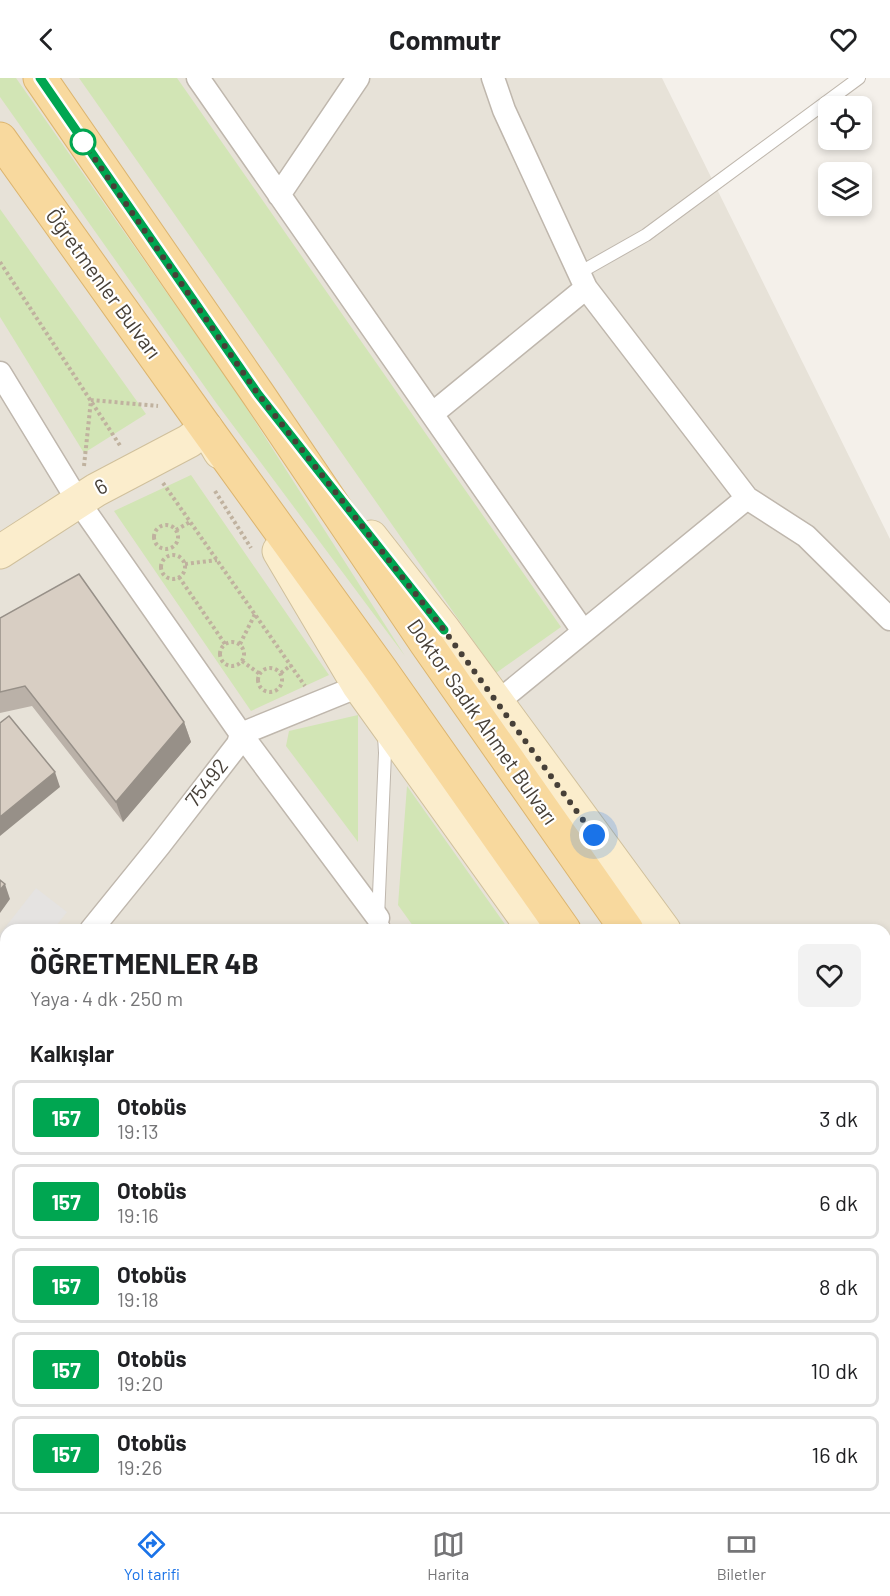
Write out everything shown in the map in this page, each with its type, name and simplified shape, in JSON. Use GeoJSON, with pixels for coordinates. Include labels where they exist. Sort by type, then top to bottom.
{"type":"FeatureCollection","features":[{"type":"Feature","properties":{"kind":"main road"},"geometry":{"type":"LineString","coordinates":[[40,78],[258,394],[444,630],[660,924]]}},
{"type":"Feature","properties":{"kind":"main road","name":"Öğretmenler Bulvarı"},"geometry":{"type":"LineString","coordinates":[[0,140],[206,429]]}},
{"type":"Feature","properties":{"kind":"main road","name":"Doktor Sadık Ahmet Bulvarı"},"geometry":{"type":"LineString","coordinates":[[258,394],[426,643],[623,924]]}},
{"type":"Feature","properties":{"kind":"main road"},"geometry":{"type":"LineString","coordinates":[[206,429],[359,686],[530,924]]}},
{"type":"Feature","properties":{"kind":"main road"},"geometry":{"type":"LineString","coordinates":[[206,429],[381,670],[560,924]]}},
{"type":"Feature","properties":{"kind":"main road","name":"6"},"geometry":{"type":"LineString","coordinates":[[0,552],[81,485],[96,490],[189,441],[206,429]]}},
{"type":"Feature","properties":{"kind":"street"},"geometry":{"type":"LineString","coordinates":[[198,78],[583,631]]}},
{"type":"Feature","properties":{"kind":"street"},"geometry":{"type":"LineString","coordinates":[[279,195],[358,78]]}},
{"type":"Feature","properties":{"kind":"street"},"geometry":{"type":"LineString","coordinates":[[493,78],[504,110],[582,281],[747,498],[806,536],[890,619]]}},
{"type":"Feature","properties":{"kind":"street"},"geometry":{"type":"LineString","coordinates":[[432,414],[582,281]]}},
{"type":"Feature","properties":{"kind":"street"},"geometry":{"type":"LineString","coordinates":[[0,373],[81,485],[241,734],[382,924]]}},
{"type":"Feature","properties":{"kind":"street"},"geometry":{"type":"LineString","coordinates":[[496,702],[747,498]]}},
{"type":"Feature","properties":{"kind":"street"},"geometry":{"type":"LineString","coordinates":[[241,734],[359,686]]}},
{"type":"Feature","properties":{"kind":"street","name":"75492"},"geometry":{"type":"LineString","coordinates":[[97,924],[238,744],[241,734]]}},
{"type":"Feature","properties":{"kind":"lane"},"geometry":{"type":"LineString","coordinates":[[582,281],[859,78]]}},
{"type":"Feature","properties":{"kind":"lane"},"geometry":{"type":"LineString","coordinates":[[381,716],[386,742],[382,924]]}},
{"type":"Feature","properties":{"kind":"path"},"geometry":{"type":"LineString","coordinates":[[0,262],[122,447]]}},
{"type":"Feature","properties":{"kind":"path"},"geometry":{"type":"LineString","coordinates":[[91,400],[165,407]]}},
{"type":"Feature","properties":{"kind":"path"},"geometry":{"type":"LineString","coordinates":[[81,485],[91,400]]}},
{"type":"Feature","properties":{"kind":"path"},"geometry":{"type":"LineString","coordinates":[[161,480],[310,692]]}},
{"type":"Feature","properties":{"kind":"path"},"geometry":{"type":"LineString","coordinates":[[176,530],[190,522]]}},
{"type":"Feature","properties":{"kind":"path"},"geometry":{"type":"LineString","coordinates":[[163,526],[170,526],[176,530],[178,538],[176,545],[169,549],[161,549],[154,539],[156,531],[163,526]]}},
{"type":"Feature","properties":{"kind":"path"},"geometry":{"type":"LineString","coordinates":[[169,549],[170,556]]}},
{"type":"Feature","properties":{"kind":"path"},"geometry":{"type":"LineString","coordinates":[[170,556],[177,556],[184,564],[184,571],[179,577],[172,579],[164,576],[162,572],[163,560],[170,556]]}},
{"type":"Feature","properties":{"kind":"path"},"geometry":{"type":"LineString","coordinates":[[184,564],[217,560]]}},
{"type":"Feature","properties":{"kind":"path"},"geometry":{"type":"LineString","coordinates":[[179,577],[225,644]]}},
{"type":"Feature","properties":{"kind":"path"},"geometry":{"type":"LineString","coordinates":[[240,644],[255,614]]}},
{"type":"Feature","properties":{"kind":"path"},"geometry":{"type":"LineString","coordinates":[[233,641],[240,644],[245,654],[239,664],[231,666],[221,659],[221,651],[225,644],[233,641]]}},
{"type":"Feature","properties":{"kind":"path"},"geometry":{"type":"LineString","coordinates":[[242,661],[260,674]]}},
{"type":"Feature","properties":{"kind":"path"},"geometry":{"type":"LineString","coordinates":[[281,674],[291,665]]}},
{"type":"Feature","properties":{"kind":"path"},"geometry":{"type":"LineString","coordinates":[[274,669],[281,674],[280,688],[274,692],[266,692],[258,682],[260,674],[263,670],[274,669]]}},
{"type":"Feature","properties":{"kind":"shaded area"},"geometry":{"type":"Polygon","coordinates":[[[0,78],[662,78],[890,539],[890,924],[0,924],[0,78]]]}},
{"type":"Feature","properties":{"kind":"shaded area"},"geometry":{"type":"Polygon","coordinates":[[[36,888],[67,912],[58,924],[8,924],[36,888]]]}},
{"type":"Feature","properties":{"kind":"green space"},"geometry":{"type":"Polygon","coordinates":[[[0,78],[16,78],[235,390],[405,656],[217,404],[0,97],[0,78]]]}},
{"type":"Feature","properties":{"kind":"green space"},"geometry":{"type":"Polygon","coordinates":[[[79,78],[177,78],[561,627],[496,673],[79,78]]]}},
{"type":"Feature","properties":{"kind":"green space"},"geometry":{"type":"Polygon","coordinates":[[[0,209],[146,414],[84,453],[0,317],[0,209]]]}},
{"type":"Feature","properties":{"kind":"green space"},"geometry":{"type":"Polygon","coordinates":[[[191,475],[329,675],[251,711],[114,511],[191,475]]]}},
{"type":"Feature","properties":{"kind":"green space"},"geometry":{"type":"Polygon","coordinates":[[[358,715],[358,842],[286,746],[289,731],[358,715]]]}},
{"type":"Feature","properties":{"kind":"green space"},"geometry":{"type":"Polygon","coordinates":[[[407,786],[505,924],[412,924],[398,905],[407,786]]]}},
{"type":"Feature","properties":{"kind":"building"},"geometry":{"type":"Polygon","coordinates":[[[79,574],[184,722],[116,802],[25,686],[0,692],[0,618],[79,574]]]}},
{"type":"Feature","properties":{"kind":"building"},"geometry":{"type":"Polygon","coordinates":[[[9,716],[55,772],[0,817],[0,723],[9,716]]]}},
{"type":"Feature","properties":{"kind":"building"},"geometry":{"type":"Polygon","coordinates":[[[0,880],[5,884],[0,890],[0,880]]]}},
{"type":"Feature","properties":{"kind":"bus line","name":"157"},"geometry":{"type":"LineString","coordinates":[[40,78],[258,394],[444,630]]}},
{"type":"Feature","properties":{"kind":"route"},"geometry":{"type":"LineString","coordinates":[[83,142],[258,394],[444,630],[594,835]]}}]}
